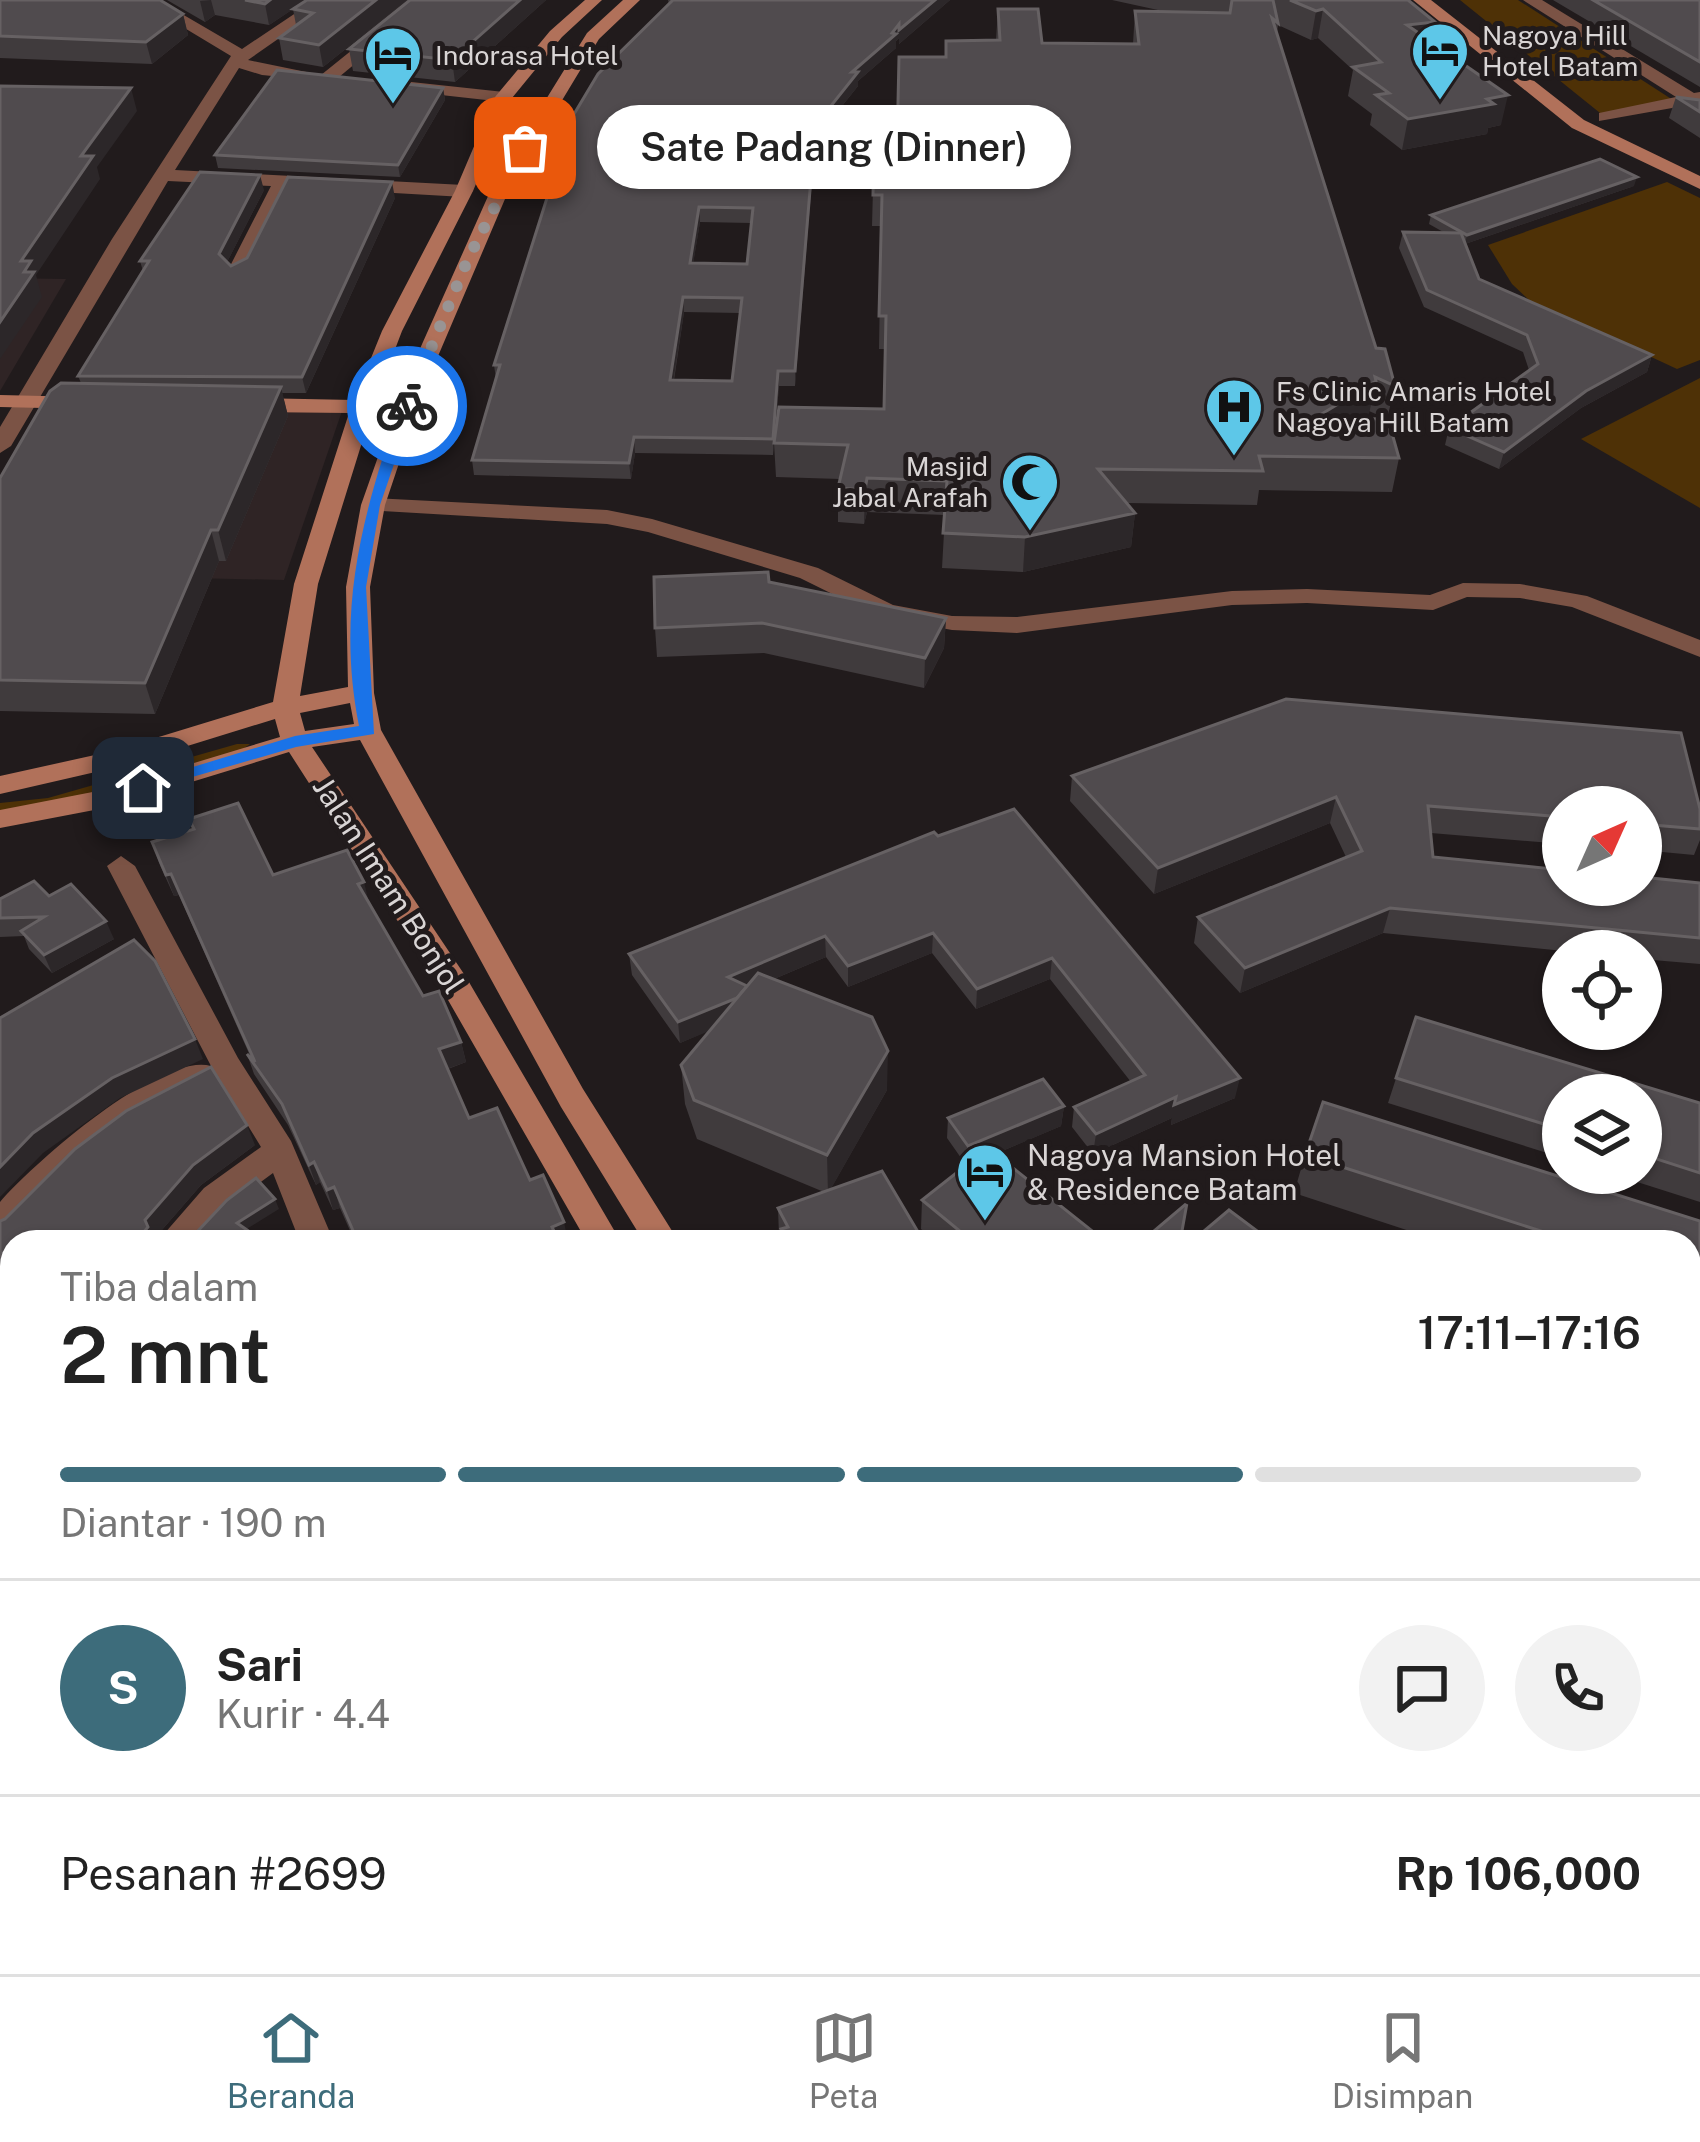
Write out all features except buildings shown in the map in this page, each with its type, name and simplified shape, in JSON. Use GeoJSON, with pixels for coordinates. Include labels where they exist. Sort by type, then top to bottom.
{"type":"FeatureCollection","features":[{"type":"Feature","properties":{"kind":"main road","name":"Jalan Imam Bonjol"},"geometry":{"type":"LineString","coordinates":[[594,0],[556,34],[503,97],[464,191],[392,331],[362,407],[306,584],[285,707],[295,741],[455,985],[597,1230]]}},
{"type":"Feature","properties":{"kind":"main road","name":"Jalan Imam Bonjol"},"geometry":{"type":"LineString","coordinates":[[632,0],[593,36],[502,185],[434,333],[373,505],[358,587],[361,693],[368,730],[561,1079],[655,1230]]}},
{"type":"Feature","properties":{"kind":"main road"},"geometry":{"type":"LineString","coordinates":[[1421,0],[1578,124],[1700,183]]}},
{"type":"Feature","properties":{"kind":"main road"},"geometry":{"type":"LineString","coordinates":[[1459,4],[1567,90]]}},
{"type":"Feature","properties":{"kind":"main road"},"geometry":{"type":"LineString","coordinates":[[1586,103],[1700,165]]}},
{"type":"Feature","properties":{"kind":"main road"},"geometry":{"type":"LineString","coordinates":[[392,331],[434,333]]}},
{"type":"Feature","properties":{"kind":"main road"},"geometry":{"type":"LineString","coordinates":[[0,401],[116,403]]}},
{"type":"Feature","properties":{"kind":"main road"},"geometry":{"type":"LineString","coordinates":[[230,405],[362,407]]}},
{"type":"Feature","properties":{"kind":"main road"},"geometry":{"type":"LineString","coordinates":[[0,785],[117,759],[285,707],[361,693]]}},
{"type":"Feature","properties":{"kind":"main road"},"geometry":{"type":"LineString","coordinates":[[0,819],[110,798],[295,741],[368,730]]}},
{"type":"Feature","properties":{"kind":"street"},"geometry":{"type":"LineString","coordinates":[[146,0],[262,70],[336,79],[424,0]]}},
{"type":"Feature","properties":{"kind":"street"},"geometry":{"type":"LineString","coordinates":[[0,446],[238,57],[326,0]]}},
{"type":"Feature","properties":{"kind":"street"},"geometry":{"type":"LineString","coordinates":[[1531,0],[1697,100]]}},
{"type":"Feature","properties":{"kind":"street"},"geometry":{"type":"LineString","coordinates":[[391,84],[503,97]]}},
{"type":"Feature","properties":{"kind":"street"},"geometry":{"type":"LineString","coordinates":[[1605,117],[1697,100]]}},
{"type":"Feature","properties":{"kind":"street"},"geometry":{"type":"LineString","coordinates":[[163,175],[464,191]]}},
{"type":"Feature","properties":{"kind":"street"},"geometry":{"type":"LineString","coordinates":[[237,272],[281,184]]}},
{"type":"Feature","properties":{"kind":"street"},"geometry":{"type":"LineString","coordinates":[[373,505],[607,517],[652,526],[809,573],[886,611],[952,623],[1017,625],[1232,598],[1307,596],[1432,603],[1463,590],[1482,590],[1578,601],[1700,649]]}},
{"type":"Feature","properties":{"kind":"street"},"geometry":{"type":"LineString","coordinates":[[122,866],[145,940],[280,1150],[312,1230]]}},
{"type":"Feature","properties":{"kind":"street"},"geometry":{"type":"LineString","coordinates":[[0,1226],[43,1172],[126,1110],[227,1066]]}},
{"type":"Feature","properties":{"kind":"street"},"geometry":{"type":"LineString","coordinates":[[185,1230],[216,1196],[280,1150]]}},
{"type":"Feature","properties":{"kind":"shaded area"},"geometry":{"type":"Polygon","coordinates":[[[1460,0],[1518,0],[1676,102],[1605,117],[1460,0]]]}},
{"type":"Feature","properties":{"kind":"shaded area"},"geometry":{"type":"Polygon","coordinates":[[[1667,182],[1700,198],[1700,360],[1677,369],[1529,300],[1512,284],[1488,245],[1667,182]]]}},
{"type":"Feature","properties":{"kind":"shaded area"},"geometry":{"type":"Polygon","coordinates":[[[0,278],[66,279],[0,391],[0,278]]]}},
{"type":"Feature","properties":{"kind":"shaded area"},"geometry":{"type":"Polygon","coordinates":[[[1700,378],[1700,508],[1581,439],[1700,378]]]}},
{"type":"Feature","properties":{"kind":"shaded area"},"geometry":{"type":"Polygon","coordinates":[[[41,408],[342,411],[284,580],[58,575],[41,408]]]}},
{"type":"Feature","properties":{"kind":"shaded area"},"geometry":{"type":"Polygon","coordinates":[[[250,744],[240,751],[51,805],[0,811],[0,803],[48,798],[250,744]]]}},
{"type":"Feature","properties":{"kind":"way so far"},"geometry":{"type":"LineString","coordinates":[[407,406],[434,333],[502,185],[525,148]]}},
{"type":"Feature","properties":{"kind":"place","name":"Nagoya Hill Hotel Batam"},"geometry":{"type":"Point","coordinates":[1440,102]}},
{"type":"Feature","properties":{"kind":"place","name":"Indorasa Hotel"},"geometry":{"type":"Point","coordinates":[393,106]}},
{"type":"Feature","properties":{"kind":"place","name":"Sate Padang (Dinner)"},"geometry":{"type":"Point","coordinates":[525,148]}},
{"type":"Feature","properties":{"kind":"place","name":"Fs Clinic Amaris Hotel Nagoya Hill Batam"},"geometry":{"type":"Point","coordinates":[1234,458]}},
{"type":"Feature","properties":{"kind":"place","name":"Masjid Jabal Arafah"},"geometry":{"type":"Point","coordinates":[1030,533]}},
{"type":"Feature","properties":{"kind":"place","name":"Nagoya Mansion Hotel & Residence Batam"},"geometry":{"type":"Point","coordinates":[985,1223]}},
{"type":"Feature","properties":{"kind":"route"},"geometry":{"type":"LineString","coordinates":[[143,788],[295,741],[368,730],[361,693],[358,587],[373,505],[407,406]]}}]}
